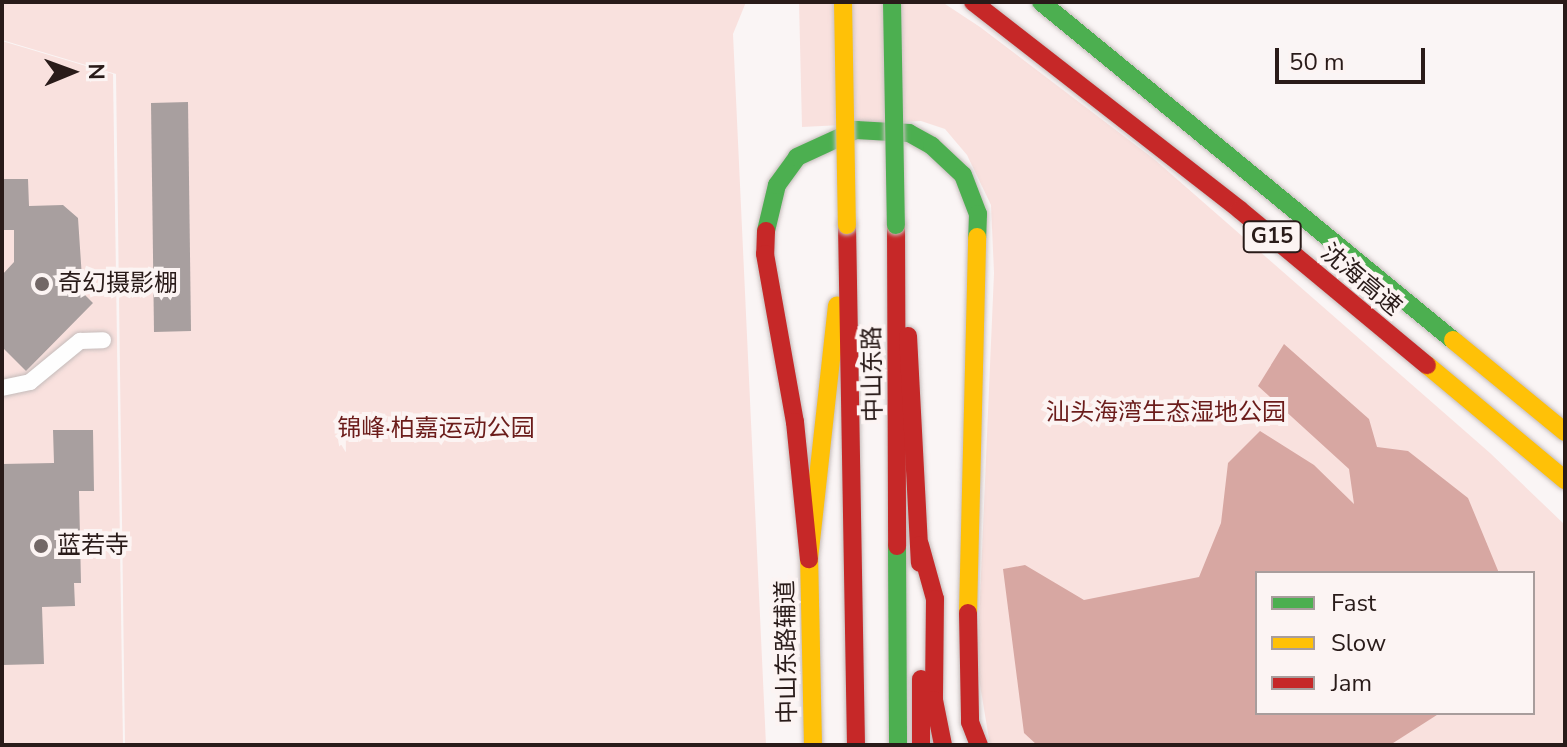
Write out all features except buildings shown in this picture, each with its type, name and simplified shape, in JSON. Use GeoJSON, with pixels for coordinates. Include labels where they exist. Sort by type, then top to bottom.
{"type":"FeatureCollection","features":[{"type":"Feature","properties":{"kind":"main road","name":"中山东路"},"geometry":{"type":"LineString","coordinates":[[843,2],[856,745]]}},
{"type":"Feature","properties":{"kind":"main road","name":"中山东路"},"geometry":{"type":"LineString","coordinates":[[892,2],[898,745]]}},
{"type":"Feature","properties":{"kind":"main road","name":"沈海高速"},"geometry":{"type":"LineString","coordinates":[[973,2],[1240,210],[1565,480]]}},
{"type":"Feature","properties":{"kind":"main road","name":"沈海高速"},"geometry":{"type":"LineString","coordinates":[[1041,2],[1565,432]]}},
{"type":"Feature","properties":{"kind":"main road"},"geometry":{"type":"LineString","coordinates":[[809,559],[795,422],[765,254],[766,219],[777,185],[797,157],[856,130],[909,133],[932,146],[963,175],[978,214],[967,641],[970,722],[979,745]]}},
{"type":"Feature","properties":{"kind":"main road"},"geometry":{"type":"LineString","coordinates":[[1260,181],[1565,405]]}},
{"type":"Feature","properties":{"kind":"main road"},"geometry":{"type":"LineString","coordinates":[[809,559],[847,225]]}},
{"type":"Feature","properties":{"kind":"main road"},"geometry":{"type":"LineString","coordinates":[[895,292],[910,345],[920,545],[921,745]]}},
{"type":"Feature","properties":{"kind":"main road"},"geometry":{"type":"LineString","coordinates":[[920,545],[935,599],[934,700],[943,745]]}},
{"type":"Feature","properties":{"kind":"main road","name":"中山东路辅道"},"geometry":{"type":"LineString","coordinates":[[809,559],[813,745]]}},
{"type":"Feature","properties":{"kind":"street"},"geometry":{"type":"LineString","coordinates":[[2,388],[30,382],[80,341],[103,340]]}},
{"type":"Feature","properties":{"kind":"green space","name":"锦峰·柏嘉运动公园"},"geometry":{"type":"Polygon","coordinates":[[[2,2],[746,2],[733,34],[766,745],[125,745],[116,74],[2,40],[2,2]]]}},
{"type":"Feature","properties":{"kind":"green space","name":"汕头海湾生态湿地公园"},"geometry":{"type":"Polygon","coordinates":[[[799,2],[942,2],[980,27],[1154,159],[1490,453],[1565,525],[1565,745],[990,745],[977,667],[994,273],[991,205],[967,155],[945,129],[921,121],[802,127],[799,2]]]}},
{"type":"Feature","properties":{"kind":"green space"},"geometry":{"type":"Polygon","coordinates":[[[2,41],[113,74],[123,745],[2,745],[2,41]]]}},
{"type":"Feature","properties":{"kind":"shaded area"},"geometry":{"type":"Polygon","coordinates":[[[1284,344],[1369,419],[1377,447],[1408,451],[1468,498],[1498,571],[1255,571],[1255,715],[1437,715],[1390,745],[1037,745],[1024,733],[1003,569],[1025,565],[1084,600],[1199,577],[1221,523],[1228,463],[1260,431],[1314,465],[1354,504],[1349,469],[1258,386],[1284,344]]]}},
{"type":"Feature","properties":{"kind":"traffic: fast"},"geometry":{"type":"LineString","coordinates":[[892,2],[896,225]]}},
{"type":"Feature","properties":{"kind":"traffic: fast"},"geometry":{"type":"LineString","coordinates":[[1041,2],[1453,340]]}},
{"type":"Feature","properties":{"kind":"traffic: fast"},"geometry":{"type":"LineString","coordinates":[[766,231],[777,185],[797,157],[856,130],[909,133],[932,146],[963,175],[978,214],[977,237]]}},
{"type":"Feature","properties":{"kind":"traffic: fast"},"geometry":{"type":"LineString","coordinates":[[897,546],[898,745]]}},
{"type":"Feature","properties":{"kind":"traffic: slow"},"geometry":{"type":"LineString","coordinates":[[843,2],[847,225]]}},
{"type":"Feature","properties":{"kind":"traffic: slow"},"geometry":{"type":"LineString","coordinates":[[968,613],[977,237]]}},
{"type":"Feature","properties":{"kind":"traffic: slow"},"geometry":{"type":"LineString","coordinates":[[813,745],[809,559],[837,306]]}},
{"type":"Feature","properties":{"kind":"traffic: slow"},"geometry":{"type":"LineString","coordinates":[[1453,340],[1565,432]]}},
{"type":"Feature","properties":{"kind":"traffic: slow"},"geometry":{"type":"LineString","coordinates":[[1427,365],[1565,480]]}},
{"type":"Feature","properties":{"kind":"traffic: jam"},"geometry":{"type":"LineString","coordinates":[[973,2],[1240,210],[1427,365]]}},
{"type":"Feature","properties":{"kind":"traffic: jam"},"geometry":{"type":"LineString","coordinates":[[847,225],[856,745]]}},
{"type":"Feature","properties":{"kind":"traffic: jam"},"geometry":{"type":"LineString","coordinates":[[896,225],[897,546]]}},
{"type":"Feature","properties":{"kind":"traffic: jam"},"geometry":{"type":"LineString","coordinates":[[766,231],[765,254],[795,422],[809,559]]}},
{"type":"Feature","properties":{"kind":"traffic: jam"},"geometry":{"type":"LineString","coordinates":[[908,336],[920,563]]}},
{"type":"Feature","properties":{"kind":"traffic: jam"},"geometry":{"type":"LineString","coordinates":[[920,545],[935,599],[934,700],[943,745]]}},
{"type":"Feature","properties":{"kind":"traffic: jam"},"geometry":{"type":"LineString","coordinates":[[968,613],[970,722],[979,745]]}},
{"type":"Feature","properties":{"kind":"traffic: jam"},"geometry":{"type":"LineString","coordinates":[[921,679],[921,745]]}},
{"type":"Feature","properties":{"kind":"place","name":"奇幻摄影棚"},"geometry":{"type":"Point","coordinates":[42,284]}},
{"type":"Feature","properties":{"kind":"place","name":"蓝若寺"},"geometry":{"type":"Point","coordinates":[41,546]}}]}
